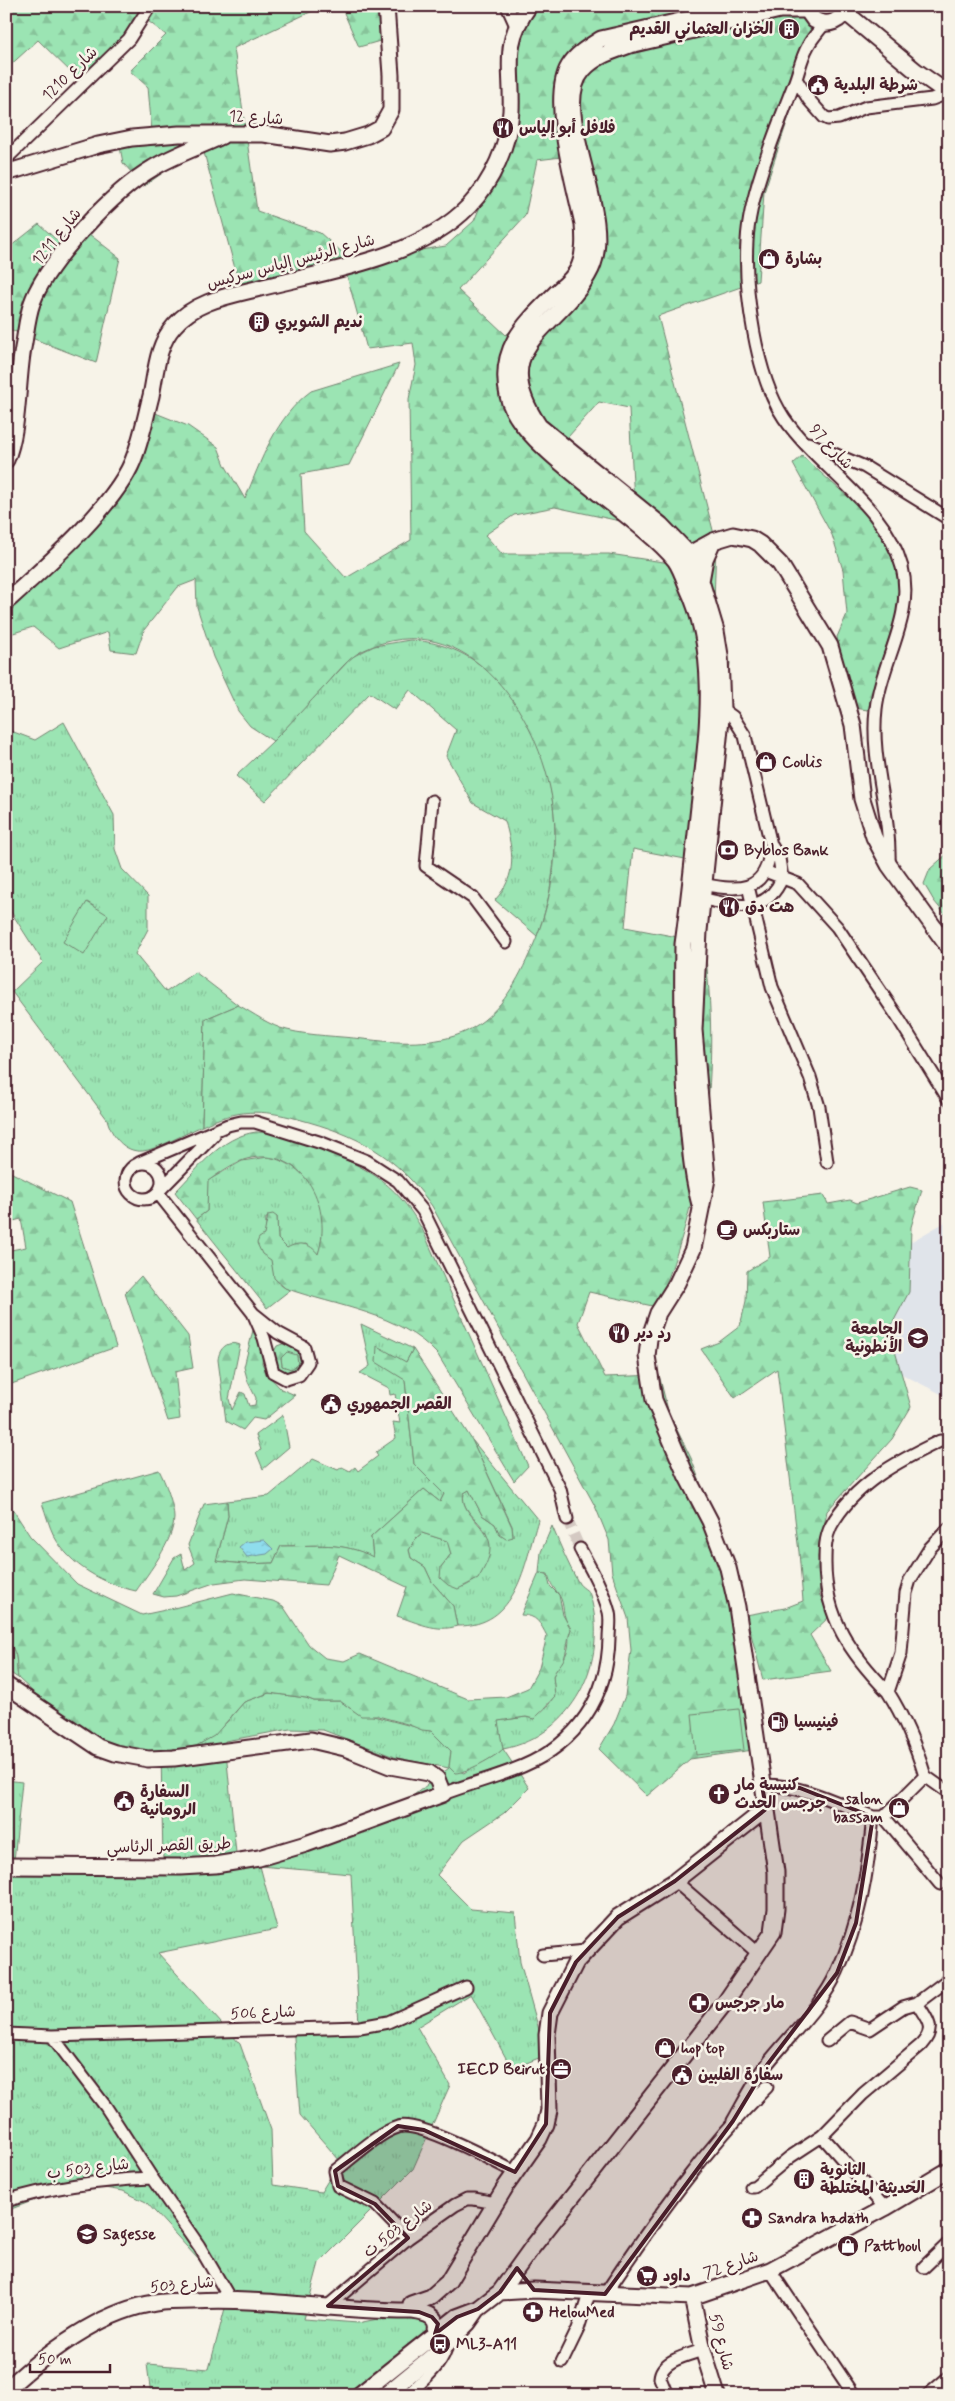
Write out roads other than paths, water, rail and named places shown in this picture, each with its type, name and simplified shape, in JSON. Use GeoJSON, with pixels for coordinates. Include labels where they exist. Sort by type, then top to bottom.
{"type":"FeatureCollection","features":[{"type":"Feature","properties":{"kind":"main road","name":"شارع 12"},"geometry":{"type":"LineString","coordinates":[[6,173],[79,150],[132,138],[264,134],[330,144],[345,142],[368,135],[381,128],[391,110],[392,95],[386,6]]}},
{"type":"Feature","properties":{"kind":"main road","name":"شارع الرئيس إلياس سركيس"},"geometry":{"type":"LineString","coordinates":[[6,602],[62,550],[109,500],[124,477],[135,455],[162,346],[174,325],[202,304],[394,254],[426,239],[451,223],[471,204],[486,183],[502,150],[509,125],[510,49],[516,26],[529,6]]}},
{"type":"Feature","properties":{"kind":"main road"},"geometry":{"type":"LineString","coordinates":[[359,2395],[441,2339],[468,2323],[478,2309],[500,2292],[522,2260],[724,2004],[773,1932],[776,1909],[776,1872],[762,1785],[746,1660],[728,1568],[710,1521],[686,1475],[654,1400],[647,1356],[652,1327],[693,1249],[702,1212],[693,1180],[686,1082],[682,981],[684,944],[697,891],[716,709],[720,655],[716,631],[701,581],[682,558],[553,456],[522,425],[509,403],[506,372],[518,347],[524,326],[573,277],[581,261],[584,240],[582,224],[561,114],[562,80],[569,65],[587,48],[601,39],[746,6]]}},
{"type":"Feature","properties":{"kind":"main road"},"geometry":{"type":"LineString","coordinates":[[518,347],[533,336],[582,286],[592,268],[598,249],[597,224],[573,111],[575,86],[583,70],[608,53],[630,45],[779,8],[837,20],[846,9],[916,70],[948,93]]}},
{"type":"Feature","properties":{"kind":"main road","name":"شارع 1211"},"geometry":{"type":"LineString","coordinates":[[6,460],[30,312],[32,303],[44,281],[66,249],[125,190],[153,168],[228,134]]}},
{"type":"Feature","properties":{"kind":"main road"},"geometry":{"type":"LineString","coordinates":[[682,558],[713,540],[733,535],[752,539],[769,552],[780,564],[804,600],[830,646],[853,725],[862,799],[874,837],[949,948]]}},
{"type":"Feature","properties":{"kind":"main road"},"geometry":{"type":"LineString","coordinates":[[701,581],[705,559],[713,540]]}},
{"type":"Feature","properties":{"kind":"main road"},"geometry":{"type":"LineString","coordinates":[[682,558],[696,604],[716,709]]}},
{"type":"Feature","properties":{"kind":"main road"},"geometry":{"type":"LineString","coordinates":[[889,860],[949,933]]}},
{"type":"Feature","properties":{"kind":"main road"},"geometry":{"type":"LineString","coordinates":[[6,1686],[98,1747],[115,1753],[148,1759],[174,1758],[311,1740],[345,1748],[390,1766],[432,1774],[437,1779],[443,1794]]}},
{"type":"Feature","properties":{"kind":"main road","name":"طريق القصر الرئاسي"},"geometry":{"type":"LineString","coordinates":[[6,1866],[180,1867],[215,1865],[250,1859],[306,1844],[443,1794]]}},
{"type":"Feature","properties":{"kind":"main road"},"geometry":{"type":"LineString","coordinates":[[385,2309],[431,2297],[448,2282],[515,2172],[539,2138],[546,2124],[550,2094],[547,2035],[550,2014],[576,1962],[618,1917],[676,1881],[766,1809]]}},
{"type":"Feature","properties":{"kind":"main road","name":"شارع 72"},"geometry":{"type":"LineString","coordinates":[[500,2292],[534,2290],[589,2294],[692,2297],[770,2270],[949,2171]]}},
{"type":"Feature","properties":{"kind":"main road"},"geometry":{"type":"LineString","coordinates":[[522,2260],[522,2278],[534,2290]]}},
{"type":"Feature","properties":{"kind":"main road","name":"شارع 59"},"geometry":{"type":"LineString","coordinates":[[692,2297],[703,2350],[717,2395]]}},
{"type":"Feature","properties":{"kind":"main road","name":"شارع 503"},"geometry":{"type":"LineString","coordinates":[[6,2390],[38,2360],[73,2337],[116,2315],[154,2303],[230,2299],[385,2309]]}},
{"type":"Feature","properties":{"kind":"main road"},"geometry":{"type":"LineString","coordinates":[[410,2304],[421,2305],[445,2315],[457,2317],[478,2309]]}},
{"type":"Feature","properties":{"kind":"main road"},"geometry":{"type":"LineString","coordinates":[[385,2309],[427,2314],[437,2322],[441,2339]]}},
{"type":"Feature","properties":{"kind":"main road"},"geometry":{"type":"LineString","coordinates":[[385,2395],[441,2339],[457,2317]]}},
{"type":"Feature","properties":{"kind":"street","name":"شارع 1210"},"geometry":{"type":"LineString","coordinates":[[6,159],[129,39],[150,6]]}},
{"type":"Feature","properties":{"kind":"street"},"geometry":{"type":"LineString","coordinates":[[507,6],[516,26]]}},
{"type":"Feature","properties":{"kind":"street","name":"شارع 97"},"geometry":{"type":"LineString","coordinates":[[811,14],[808,46],[756,191],[748,225],[747,258],[755,338],[766,380],[783,417],[801,440],[871,512],[886,532],[902,569],[905,588],[902,619],[879,689],[874,729],[879,776],[886,806],[889,860]]}},
{"type":"Feature","properties":{"kind":"street"},"geometry":{"type":"LineString","coordinates":[[796,79],[809,100],[828,119],[839,118],[866,107],[932,99],[948,93]]}},
{"type":"Feature","properties":{"kind":"street"},"geometry":{"type":"LineString","coordinates":[[801,440],[864,467],[949,519]]}},
{"type":"Feature","properties":{"kind":"street"},"geometry":{"type":"LineString","coordinates":[[697,891],[748,886],[764,875],[770,858],[771,845],[745,736],[734,717],[716,709]]}},
{"type":"Feature","properties":{"kind":"street"},"geometry":{"type":"LineString","coordinates":[[432,800],[426,866],[473,898],[506,942]]}},
{"type":"Feature","properties":{"kind":"street"},"geometry":{"type":"LineString","coordinates":[[697,891],[724,903],[753,906],[768,899],[782,876],[779,858],[771,845]]}},
{"type":"Feature","properties":{"kind":"street"},"geometry":{"type":"LineString","coordinates":[[764,875],[782,876],[803,888],[837,927],[897,1016],[949,1100]]}},
{"type":"Feature","properties":{"kind":"street"},"geometry":{"type":"LineString","coordinates":[[764,875],[774,891]]}},
{"type":"Feature","properties":{"kind":"street"},"geometry":{"type":"LineString","coordinates":[[748,886],[772,987],[810,1077],[827,1162]]}},
{"type":"Feature","properties":{"kind":"street"},"geometry":{"type":"LineString","coordinates":[[724,903],[725,888]]}},
{"type":"Feature","properties":{"kind":"street"},"geometry":{"type":"LineString","coordinates":[[220,1129],[149,1199],[139,1199],[127,1189],[127,1173],[139,1163],[220,1129],[235,1123],[252,1122],[299,1135],[367,1161],[390,1174],[405,1188],[422,1211],[555,1480],[567,1519]]}},
{"type":"Feature","properties":{"kind":"street"},"geometry":{"type":"LineString","coordinates":[[139,1163],[149,1163],[158,1169],[162,1178],[159,1191]]}},
{"type":"Feature","properties":{"kind":"street"},"geometry":{"type":"LineString","coordinates":[[159,1191],[253,1313],[278,1333],[304,1347],[308,1362],[299,1375],[286,1379],[273,1372],[264,1338],[253,1313]]}},
{"type":"Feature","properties":{"kind":"street"},"geometry":{"type":"LineString","coordinates":[[940,1441],[900,1459],[863,1486],[839,1515],[825,1542],[825,1582],[828,1601],[835,1622],[862,1665],[888,1692],[905,1719],[925,1776],[949,1793]]}},
{"type":"Feature","properties":{"kind":"street"},"geometry":{"type":"LineString","coordinates":[[888,1692],[901,1653],[904,1609],[910,1580],[930,1548],[949,1528]]}},
{"type":"Feature","properties":{"kind":"street"},"geometry":{"type":"LineString","coordinates":[[443,1794],[523,1766],[557,1746],[583,1721],[598,1697],[608,1657],[609,1613],[580,1549]]}},
{"type":"Feature","properties":{"kind":"street"},"geometry":{"type":"LineString","coordinates":[[605,2294],[636,2247],[733,2121],[767,2065],[829,1988],[837,1973],[856,1923],[878,1817],[925,1776]]}},
{"type":"Feature","properties":{"kind":"street"},"geometry":{"type":"LineString","coordinates":[[762,1785],[780,1784],[800,1788],[878,1817],[940,1884]]}},
{"type":"Feature","properties":{"kind":"street"},"geometry":{"type":"LineString","coordinates":[[676,1881],[759,1954]]}},
{"type":"Feature","properties":{"kind":"street"},"geometry":{"type":"LineString","coordinates":[[543,1955],[586,1951]]}},
{"type":"Feature","properties":{"kind":"street"},"geometry":{"type":"LineString","coordinates":[[827,2041],[850,2022],[870,2029],[903,2007],[916,2003],[949,1979]]}},
{"type":"Feature","properties":{"kind":"street","name":"شارع 506"},"geometry":{"type":"LineString","coordinates":[[6,2034],[52,2036],[360,2027],[388,2022],[466,1987]]}},
{"type":"Feature","properties":{"kind":"street"},"geometry":{"type":"LineString","coordinates":[[751,2186],[754,2187],[790,2157],[822,2136],[863,2094],[929,2036],[930,2028],[916,2003]]}},
{"type":"Feature","properties":{"kind":"street"},"geometry":{"type":"LineString","coordinates":[[52,2036],[106,2107],[152,2178]]}},
{"type":"Feature","properties":{"kind":"street"},"geometry":{"type":"LineString","coordinates":[[733,2121],[767,2086]]}},
{"type":"Feature","properties":{"kind":"street"},"geometry":{"type":"LineString","coordinates":[[408,2238],[375,2204],[338,2186],[335,2171],[384,2134],[398,2126],[414,2126],[478,2153],[515,2172]]}},
{"type":"Feature","properties":{"kind":"street"},"geometry":{"type":"LineString","coordinates":[[822,2136],[885,2208]]}},
{"type":"Feature","properties":{"kind":"street","name":"شارع 503 ب"},"geometry":{"type":"LineString","coordinates":[[6,2201],[31,2193],[79,2183],[152,2178],[199,2246],[230,2299]]}},
{"type":"Feature","properties":{"kind":"street","name":"شارع 503 ت"},"geometry":{"type":"LineString","coordinates":[[328,2306],[408,2238],[467,2199],[496,2204]]}},
{"type":"Feature","properties":{"kind":"street"},"geometry":{"type":"LineString","coordinates":[[924,2267],[949,2243]]}},
{"type":"Feature","properties":{"kind":"street"},"geometry":{"type":"LineString","coordinates":[[770,2270],[854,2395]]}},
{"type":"Feature","properties":{"kind":"street"},"geometry":{"type":"LineString","coordinates":[[562,2362],[578,2329],[589,2294]]}},
{"type":"Feature","properties":{"kind":"street"},"geometry":{"type":"LineString","coordinates":[[408,2395],[443,2358],[441,2339]]}},
{"type":"Feature","properties":{"kind":"street"},"geometry":{"type":"LineString","coordinates":[[667,2395],[660,2378],[663,2367],[673,2361],[703,2350]]}},
{"type":"Feature","properties":{"kind":"street"},"geometry":{"type":"LineString","coordinates":[[928,2395],[949,2377]]}},
{"type":"Feature","properties":{"kind":"water"},"geometry":{"type":"Polygon","coordinates":[[[264,1540],[273,1549],[267,1554],[247,1557],[239,1547],[245,1542],[264,1540]]]}},
{"type":"Feature","properties":{"kind":"tunnel"},"geometry":{"type":"LineString","coordinates":[[567,1519],[580,1549]]}},
{"type":"Feature","properties":{"kind":"place","name":"الخزان العثماني القديم"},"geometry":{"type":"Point","coordinates":[789,29]}},
{"type":"Feature","properties":{"kind":"place","name":"شرطة البلدية"},"geometry":{"type":"Point","coordinates":[818,85]}},
{"type":"Feature","properties":{"kind":"place","name":"فلافل أبو إلياس"},"geometry":{"type":"Point","coordinates":[503,128]}},
{"type":"Feature","properties":{"kind":"place","name":"بشارة"},"geometry":{"type":"Point","coordinates":[769,259]}},
{"type":"Feature","properties":{"kind":"place","name":"نديم الشويري"},"geometry":{"type":"Point","coordinates":[259,322]}},
{"type":"Feature","properties":{"kind":"place","name":"Coulis"},"geometry":{"type":"Point","coordinates":[766,762]}},
{"type":"Feature","properties":{"kind":"place","name":"Byblos Bank"},"geometry":{"type":"Point","coordinates":[728,850]}},
{"type":"Feature","properties":{"kind":"place","name":"هت دق"},"geometry":{"type":"Point","coordinates":[729,907]}},
{"type":"Feature","properties":{"kind":"place","name":"ستاربكس"},"geometry":{"type":"Point","coordinates":[727,1230]}},
{"type":"Feature","properties":{"kind":"place","name":"رد دير"},"geometry":{"type":"Point","coordinates":[619,1333]}},
{"type":"Feature","properties":{"kind":"place","name":"الجامعة الأنطونية"},"geometry":{"type":"Point","coordinates":[918,1338]}},
{"type":"Feature","properties":{"kind":"place","name":"القصر الجمهوري"},"geometry":{"type":"Point","coordinates":[331,1404]}},
{"type":"Feature","properties":{"kind":"place","name":"فينيسيا"},"geometry":{"type":"Point","coordinates":[778,1722]}},
{"type":"Feature","properties":{"kind":"place","name":"كنيسة مار جرجس الحدث"},"geometry":{"type":"Point","coordinates":[719,1794]}},
{"type":"Feature","properties":{"kind":"place","name":"السفارة الرومانية"},"geometry":{"type":"Point","coordinates":[124,1801]}},
{"type":"Feature","properties":{"kind":"place","name":"salon bassam"},"geometry":{"type":"Point","coordinates":[899,1808]}},
{"type":"Feature","properties":{"kind":"place","name":"مار جرجس"},"geometry":{"type":"Point","coordinates":[699,2003]}},
{"type":"Feature","properties":{"kind":"place","name":"hop top"},"geometry":{"type":"Point","coordinates":[665,2048]}},
{"type":"Feature","properties":{"kind":"place","name":"IECD Beirut"},"geometry":{"type":"Point","coordinates":[561,2069]}},
{"type":"Feature","properties":{"kind":"place","name":"سفارة الفلبين"},"geometry":{"type":"Point","coordinates":[682,2075]}},
{"type":"Feature","properties":{"kind":"place","name":"الثانوية الحديثة المختلطة"},"geometry":{"type":"Point","coordinates":[804,2179]}},
{"type":"Feature","properties":{"kind":"place","name":"Sandra hadath"},"geometry":{"type":"Point","coordinates":[752,2218]}},
{"type":"Feature","properties":{"kind":"place","name":"Sagesse"},"geometry":{"type":"Point","coordinates":[87,2234]}},
{"type":"Feature","properties":{"kind":"place","name":"Pattboul"},"geometry":{"type":"Point","coordinates":[848,2246]}},
{"type":"Feature","properties":{"kind":"place","name":"داود"},"geometry":{"type":"Point","coordinates":[647,2276]}},
{"type":"Feature","properties":{"kind":"place","name":"HelouMed"},"geometry":{"type":"Point","coordinates":[533,2312]}},
{"type":"Feature","properties":{"kind":"place","name":"ML3-A11"},"geometry":{"type":"Point","coordinates":[440,2344]}}]}
